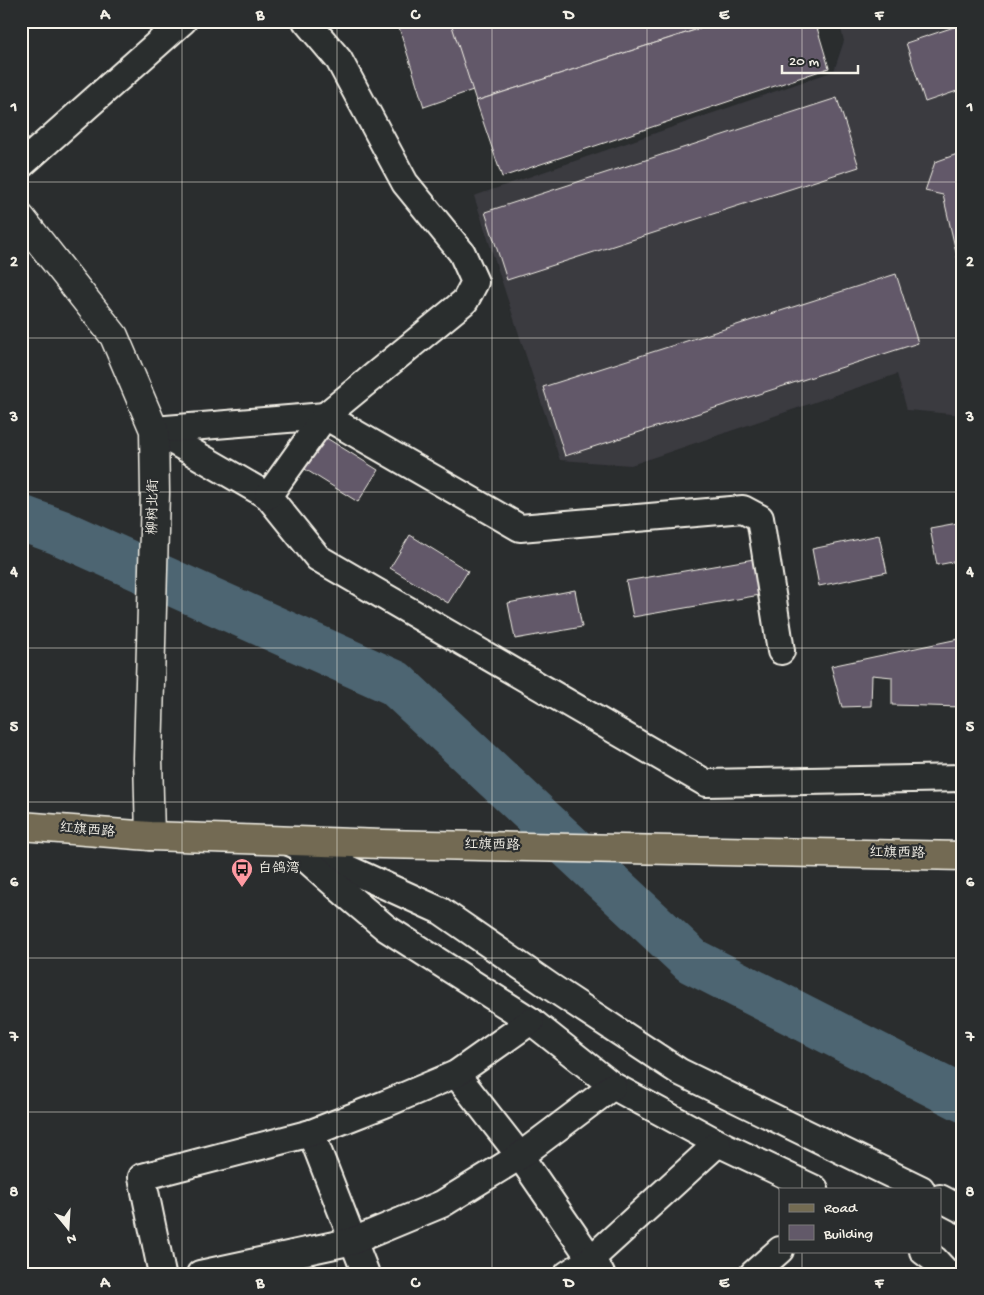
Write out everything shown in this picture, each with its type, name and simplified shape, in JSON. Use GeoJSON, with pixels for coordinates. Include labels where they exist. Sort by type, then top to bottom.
{"type":"FeatureCollection","features":[{"type":"Feature","properties":{"kind":"main road","name":"红旗西路"},"geometry":{"type":"LineString","coordinates":[[21,826],[150,836],[287,841],[963,856]]}},
{"type":"Feature","properties":{"kind":"street"},"geometry":{"type":"LineString","coordinates":[[21,165],[183,21]]}},
{"type":"Feature","properties":{"kind":"street"},"geometry":{"type":"LineString","coordinates":[[268,496],[325,416],[465,301],[475,282],[462,253],[405,183],[339,60],[306,21]]}},
{"type":"Feature","properties":{"kind":"street","name":"柳树北街"},"geometry":{"type":"LineString","coordinates":[[21,218],[114,336],[154,430],[155,493],[148,758],[150,836]]}},
{"type":"Feature","properties":{"kind":"street"},"geometry":{"type":"LineString","coordinates":[[154,430],[325,416],[520,528],[743,509],[760,518],[781,651]]}},
{"type":"Feature","properties":{"kind":"street"},"geometry":{"type":"LineString","coordinates":[[154,430],[268,496],[318,558],[706,783],[963,778]]}},
{"type":"Feature","properties":{"kind":"street"},"geometry":{"type":"LineString","coordinates":[[287,841],[386,928],[531,1021],[613,1086],[718,1143],[813,1188]]}},
{"type":"Feature","properties":{"kind":"street"},"geometry":{"type":"LineString","coordinates":[[287,841],[441,911],[551,987],[680,1072],[919,1188]]}},
{"type":"Feature","properties":{"kind":"street"},"geometry":{"type":"LineString","coordinates":[[162,1274],[142,1178],[311,1133],[456,1074],[531,1021]]}},
{"type":"Feature","properties":{"kind":"street"},"geometry":{"type":"LineString","coordinates":[[456,1074],[520,1156],[596,1266]]}},
{"type":"Feature","properties":{"kind":"street"},"geometry":{"type":"LineString","coordinates":[[200,1274],[353,1241],[442,1204],[520,1156],[613,1086]]}},
{"type":"Feature","properties":{"kind":"street"},"geometry":{"type":"LineString","coordinates":[[311,1133],[366,1274]]}},
{"type":"Feature","properties":{"kind":"street"},"geometry":{"type":"LineString","coordinates":[[568,1274],[596,1266],[718,1143]]}},
{"type":"Feature","properties":{"kind":"street"},"geometry":{"type":"LineString","coordinates":[[942,1199],[963,1210]]}},
{"type":"Feature","properties":{"kind":"street"},"geometry":{"type":"LineString","coordinates":[[753,1274],[779,1251]]}},
{"type":"Feature","properties":{"kind":"shaded area"},"geometry":{"type":"Polygon","coordinates":[[[839,21],[963,21],[963,415],[907,410],[897,374],[631,465],[560,460],[474,196],[834,71],[844,41],[839,21]]]}},
{"type":"Feature","properties":{"kind":"building"},"geometry":{"type":"Polygon","coordinates":[[[397,21],[451,21],[473,90],[424,107],[397,21]]]}},
{"type":"Feature","properties":{"kind":"building"},"geometry":{"type":"Polygon","coordinates":[[[466,21],[723,21],[476,101],[452,26],[466,21]]]}},
{"type":"Feature","properties":{"kind":"building"},"geometry":{"type":"Polygon","coordinates":[[[723,21],[815,21],[829,68],[502,177],[476,101],[723,21]]]}},
{"type":"Feature","properties":{"kind":"building"},"geometry":{"type":"Polygon","coordinates":[[[963,24],[963,89],[925,102],[906,43],[963,24]]]}},
{"type":"Feature","properties":{"kind":"building"},"geometry":{"type":"Polygon","coordinates":[[[837,98],[859,167],[507,280],[485,212],[837,98]]]}},
{"type":"Feature","properties":{"kind":"building"},"geometry":{"type":"Polygon","coordinates":[[[963,152],[963,268],[960,269],[943,195],[925,191],[935,162],[963,152]]]}},
{"type":"Feature","properties":{"kind":"building"},"geometry":{"type":"Polygon","coordinates":[[[896,274],[918,343],[565,456],[543,387],[896,274]]]}},
{"type":"Feature","properties":{"kind":"building"},"geometry":{"type":"Polygon","coordinates":[[[320,434],[378,470],[358,502],[300,466],[320,434]]]}},
{"type":"Feature","properties":{"kind":"building"},"geometry":{"type":"Polygon","coordinates":[[[963,522],[963,560],[937,565],[930,528],[963,522]]]}},
{"type":"Feature","properties":{"kind":"building"},"geometry":{"type":"Polygon","coordinates":[[[410,535],[468,571],[448,603],[390,568],[410,535]]]}},
{"type":"Feature","properties":{"kind":"building"},"geometry":{"type":"Polygon","coordinates":[[[879,535],[887,572],[819,586],[812,549],[879,535]]]}},
{"type":"Feature","properties":{"kind":"building"},"geometry":{"type":"Polygon","coordinates":[[[760,558],[766,594],[633,617],[626,581],[760,558]]]}},
{"type":"Feature","properties":{"kind":"building"},"geometry":{"type":"Polygon","coordinates":[[[575,590],[582,627],[515,639],[508,603],[575,590]]]}},
{"type":"Feature","properties":{"kind":"building"},"geometry":{"type":"Polygon","coordinates":[[[963,638],[963,707],[892,705],[892,677],[872,675],[871,706],[842,707],[831,666],[963,638]]]}},
{"type":"Feature","properties":{"kind":"waterway"},"geometry":{"type":"LineString","coordinates":[[21,518],[59,532],[395,683],[692,961],[963,1099]]}},
{"type":"Feature","properties":{"kind":"place","name":"白鸽湾"},"geometry":{"type":"Point","coordinates":[242,888]}}]}
